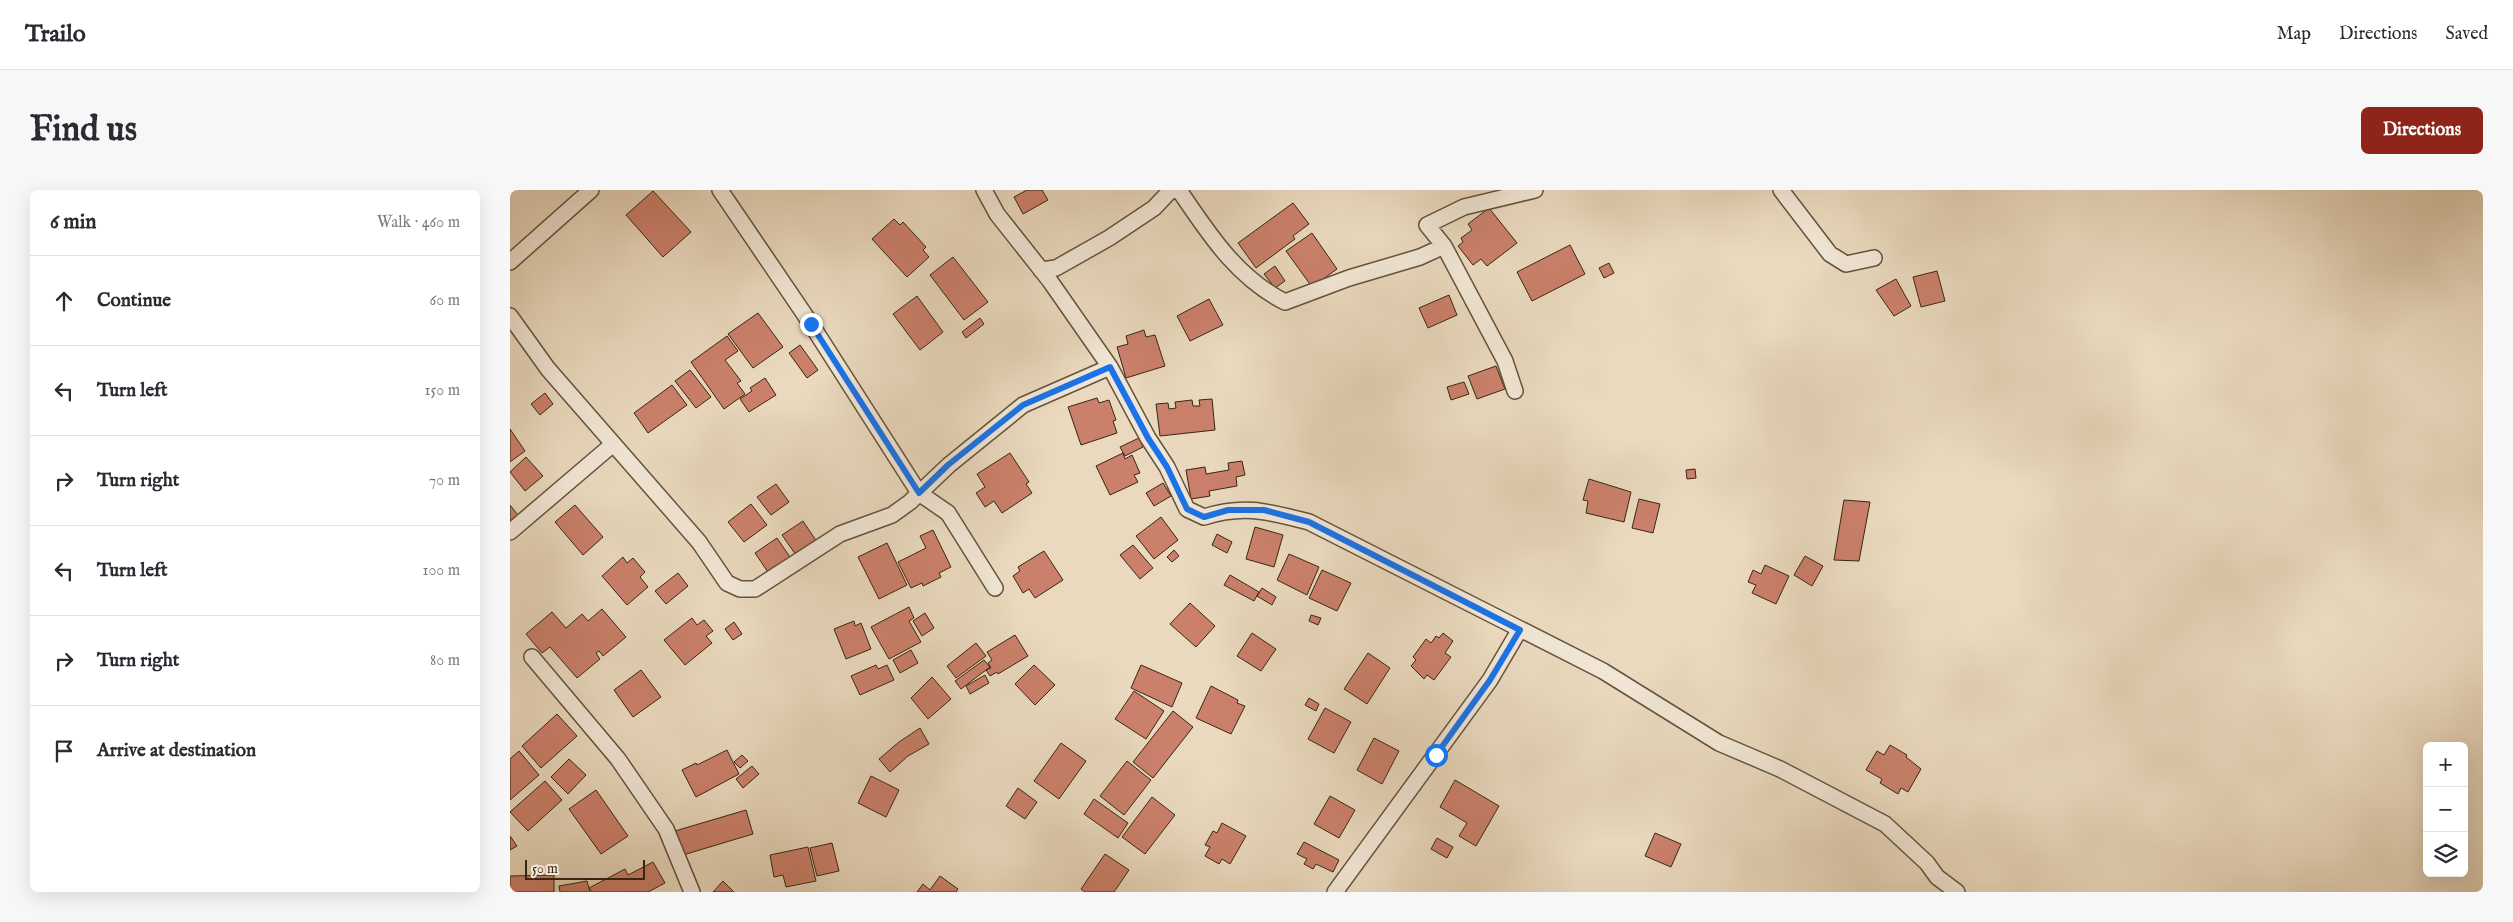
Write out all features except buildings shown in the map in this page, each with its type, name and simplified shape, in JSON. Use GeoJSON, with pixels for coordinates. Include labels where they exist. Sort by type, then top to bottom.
{"type":"FeatureCollection","features":[{"type":"Feature","properties":{"kind":"street"},"geometry":{"type":"LineString","coordinates":[[510,262],[591,190]]}},
{"type":"Feature","properties":{"kind":"street"},"geometry":{"type":"LineString","coordinates":[[720,190],[811,324],[919,493],[948,512],[986,570],[995,588]]}},
{"type":"Feature","properties":{"kind":"street"},"geometry":{"type":"LineString","coordinates":[[984,190],[997,214],[1041,270],[1110,367],[1148,438],[1167,467],[1187,509],[1204,517],[1228,510],[1264,510],[1309,522],[1603,671],[1719,743],[1780,769],[1885,824],[1928,864],[1937,877],[1957,892]]}},
{"type":"Feature","properties":{"kind":"street"},"geometry":{"type":"LineString","coordinates":[[1041,270],[1056,268],[1109,238],[1154,208],[1171,190]]}},
{"type":"Feature","properties":{"kind":"street"},"geometry":{"type":"LineString","coordinates":[[1180,190],[1230,261],[1263,291],[1285,302],[1349,278],[1420,257],[1444,246]]}},
{"type":"Feature","properties":{"kind":"street"},"geometry":{"type":"LineString","coordinates":[[1515,391],[1505,361],[1444,246],[1427,225],[1464,207],[1536,190]]}},
{"type":"Feature","properties":{"kind":"street"},"geometry":{"type":"LineString","coordinates":[[1781,190],[1830,254],[1846,264],[1874,258]]}},
{"type":"Feature","properties":{"kind":"street"},"geometry":{"type":"LineString","coordinates":[[510,316],[548,369],[612,445],[699,542],[727,583],[740,589],[755,589],[840,534],[892,515],[919,493],[948,465],[1023,405],[1110,367]]}},
{"type":"Feature","properties":{"kind":"street"},"geometry":{"type":"LineString","coordinates":[[510,532],[612,445]]}},
{"type":"Feature","properties":{"kind":"street"},"geometry":{"type":"LineString","coordinates":[[1334,892],[1490,680],[1520,630]]}},
{"type":"Feature","properties":{"kind":"street"},"geometry":{"type":"LineString","coordinates":[[532,656],[618,759],[666,829],[692,892]]}},
{"type":"Feature","properties":{"kind":"route"},"geometry":{"type":"LineString","coordinates":[[811,324],[919,493],[948,465],[1023,405],[1110,367],[1148,438],[1167,467],[1187,509],[1204,517],[1228,510],[1264,510],[1309,522],[1520,630],[1490,680],[1436,755]]}}]}
